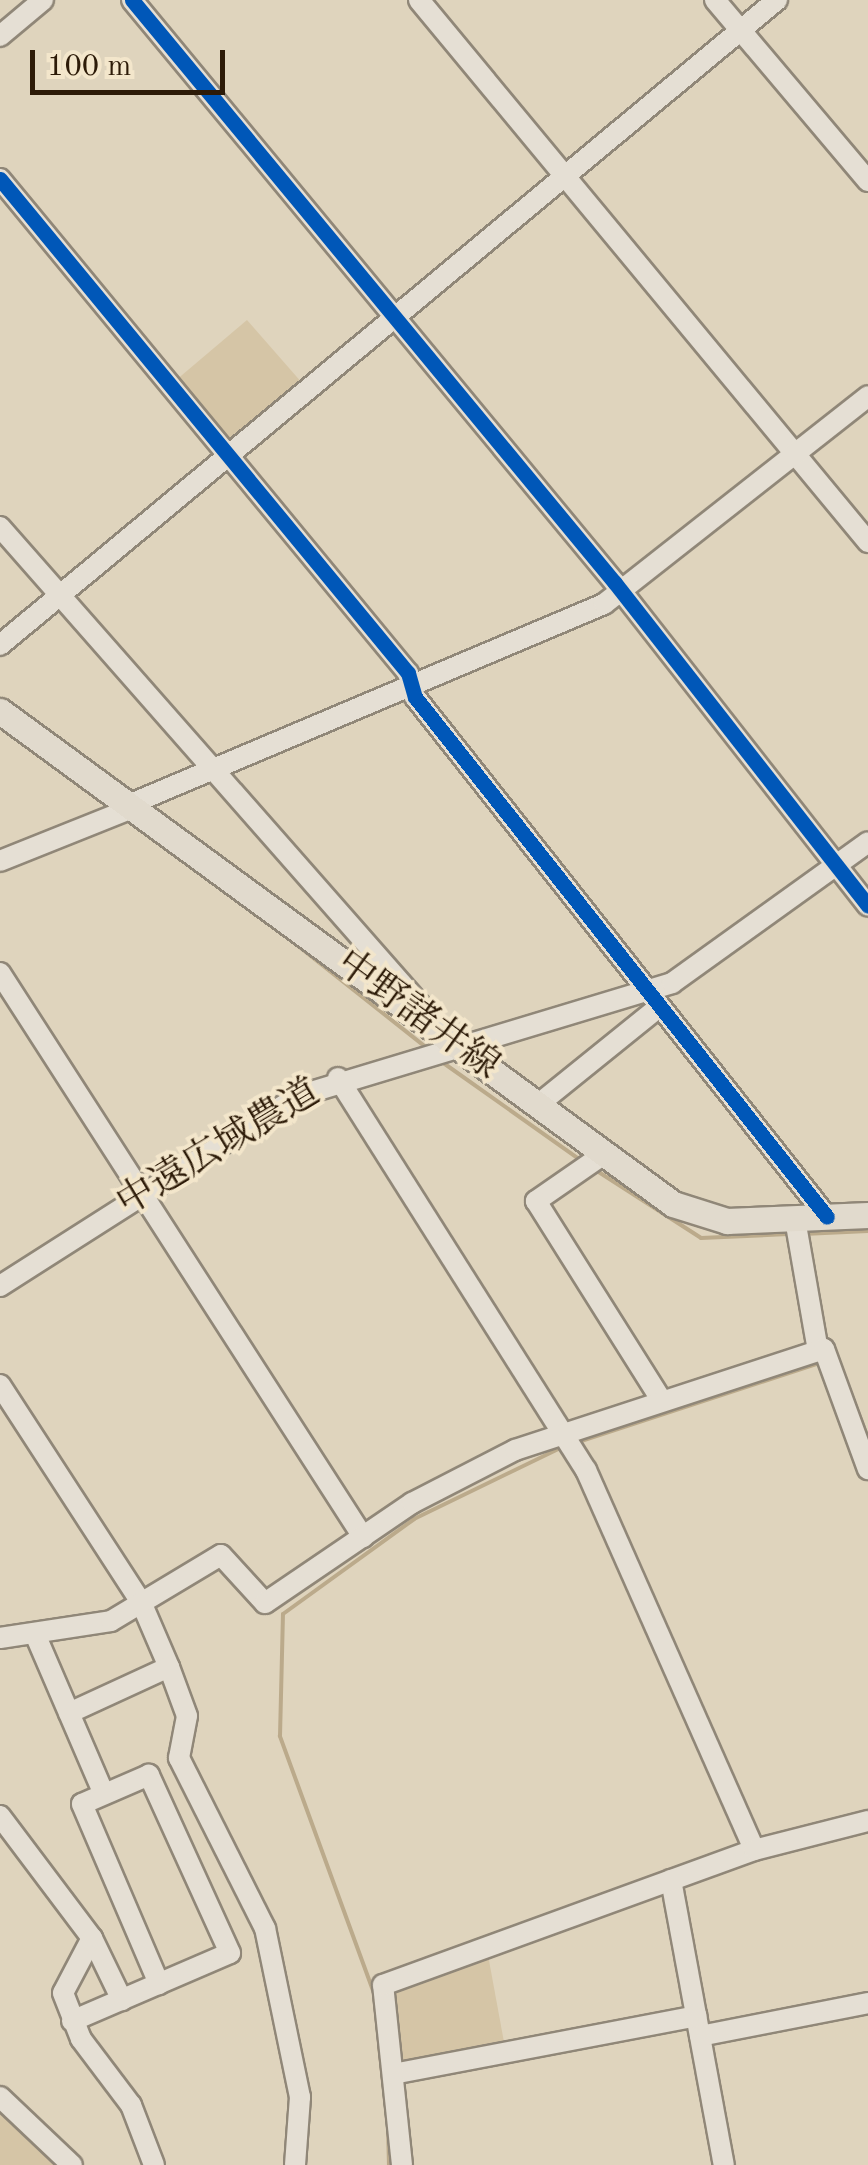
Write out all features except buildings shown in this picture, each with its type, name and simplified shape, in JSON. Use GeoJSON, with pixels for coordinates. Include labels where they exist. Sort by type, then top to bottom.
{"type":"FeatureCollection","features":[{"type":"Feature","properties":{"kind":"main road","name":"中野諸井線"},"geometry":{"type":"LineString","coordinates":[[0,711],[128,808],[540,1103],[604,1154],[702,1215],[795,1219],[868,1215]]}},
{"type":"Feature","properties":{"kind":"street"},"geometry":{"type":"LineString","coordinates":[[0,36],[44,0]]}},
{"type":"Feature","properties":{"kind":"street"},"geometry":{"type":"LineString","coordinates":[[132,0],[619,588],[868,906]]}},
{"type":"Feature","properties":{"kind":"street"},"geometry":{"type":"LineString","coordinates":[[419,0],[868,542]]}},
{"type":"Feature","properties":{"kind":"street"},"geometry":{"type":"LineString","coordinates":[[716,0],[868,181]]}},
{"type":"Feature","properties":{"kind":"street"},"geometry":{"type":"LineString","coordinates":[[0,645],[777,0]]}},
{"type":"Feature","properties":{"kind":"street"},"geometry":{"type":"LineString","coordinates":[[0,179],[410,679],[827,1218]]}},
{"type":"Feature","properties":{"kind":"street"},"geometry":{"type":"LineString","coordinates":[[0,860],[128,808],[619,588],[868,396]]}},
{"type":"Feature","properties":{"kind":"street"},"geometry":{"type":"LineString","coordinates":[[0,527],[453,1042]]}},
{"type":"Feature","properties":{"kind":"street"},"geometry":{"type":"LineString","coordinates":[[540,1103],[655,999],[723,954],[868,842]]}},
{"type":"Feature","properties":{"kind":"street"},"geometry":{"type":"LineString","coordinates":[[0,973],[362,1537]]}},
{"type":"Feature","properties":{"kind":"street","name":"中遠広域農道"},"geometry":{"type":"LineString","coordinates":[[0,1286],[140,1194],[338,1078],[453,1042],[655,999]]}},
{"type":"Feature","properties":{"kind":"street"},"geometry":{"type":"LineString","coordinates":[[338,1078],[564,1430],[754,1850]]}},
{"type":"Feature","properties":{"kind":"street"},"geometry":{"type":"LineString","coordinates":[[604,1154],[536,1201],[660,1398]]}},
{"type":"Feature","properties":{"kind":"street"},"geometry":{"type":"LineString","coordinates":[[795,1219],[818,1350],[868,1469]]}},
{"type":"Feature","properties":{"kind":"street"},"geometry":{"type":"LineString","coordinates":[[0,1638],[111,1622],[221,1554],[266,1603],[362,1537],[456,1480],[564,1430],[818,1350]]}},
{"type":"Feature","properties":{"kind":"street"},"geometry":{"type":"LineString","coordinates":[[0,1385],[141,1602],[169,1667],[187,1716],[179,1758],[265,1928],[300,2097],[296,2165]]}},
{"type":"Feature","properties":{"kind":"street"},"geometry":{"type":"LineString","coordinates":[[35,1634],[104,1794]]}},
{"type":"Feature","properties":{"kind":"street"},"geometry":{"type":"LineString","coordinates":[[69,1713],[169,1667]]}},
{"type":"Feature","properties":{"kind":"street"},"geometry":{"type":"LineString","coordinates":[[72,2022],[230,1953],[149,1775],[82,1804],[158,1984]]}},
{"type":"Feature","properties":{"kind":"street"},"geometry":{"type":"LineString","coordinates":[[0,1816],[92,1938],[122,2000]]}},
{"type":"Feature","properties":{"kind":"street"},"geometry":{"type":"LineString","coordinates":[[402,2165],[384,1985],[754,1850],[868,1820]]}},
{"type":"Feature","properties":{"kind":"street"},"geometry":{"type":"LineString","coordinates":[[671,1880],[724,2165]]}},
{"type":"Feature","properties":{"kind":"street"},"geometry":{"type":"LineString","coordinates":[[92,1938],[65,1981],[72,2022],[131,2105],[154,2165]]}},
{"type":"Feature","properties":{"kind":"street"},"geometry":{"type":"LineString","coordinates":[[393,2074],[698,2026],[868,2004]]}},
{"type":"Feature","properties":{"kind":"street"},"geometry":{"type":"LineString","coordinates":[[0,2097],[72,2165]]}},
{"type":"Feature","properties":{"kind":"shaded area"},"geometry":{"type":"Polygon","coordinates":[[[247,320],[303,384],[229,447],[175,381],[247,320]]]}},
{"type":"Feature","properties":{"kind":"shaded area"},"geometry":{"type":"Polygon","coordinates":[[[488,1955],[506,2053],[401,2073],[390,1989],[488,1955]]]}},
{"type":"Feature","properties":{"kind":"shaded area"},"geometry":{"type":"Polygon","coordinates":[[[0,2101],[74,2165],[0,2165],[0,2101]]]}},
{"type":"Feature","properties":{"kind":"waterway"},"geometry":{"type":"LineString","coordinates":[[283,934],[428,1049]]}},
{"type":"Feature","properties":{"kind":"waterway"},"geometry":{"type":"LineString","coordinates":[[442,1062],[582,1161]]}},
{"type":"Feature","properties":{"kind":"waterway"},"geometry":{"type":"LineString","coordinates":[[594,1169],[701,1238],[788,1234]]}},
{"type":"Feature","properties":{"kind":"waterway"},"geometry":{"type":"LineString","coordinates":[[803,1234],[868,1231]]}},
{"type":"Feature","properties":{"kind":"waterway"},"geometry":{"type":"LineString","coordinates":[[837,1357],[868,1438]]}},
{"type":"Feature","properties":{"kind":"waterway"},"geometry":{"type":"LineString","coordinates":[[575,1443],[823,1362]]}},
{"type":"Feature","properties":{"kind":"waterway"},"geometry":{"type":"LineString","coordinates":[[375,1996],[280,1736],[283,1614],[414,1519],[562,1447]]}},
{"type":"Feature","properties":{"kind":"waterway"},"geometry":{"type":"LineString","coordinates":[[379,2045],[387,2115]]}},
{"type":"Feature","properties":{"kind":"waterway"},"geometry":{"type":"LineString","coordinates":[[388,2125],[389,2165]]}},
{"type":"Feature","properties":{"kind":"cycle path"},"geometry":{"type":"LineString","coordinates":[[132,0],[615,583],[868,906]]}},
{"type":"Feature","properties":{"kind":"cycle path"},"geometry":{"type":"LineString","coordinates":[[0,179],[408,673],[415,697],[827,1217]]}}]}
